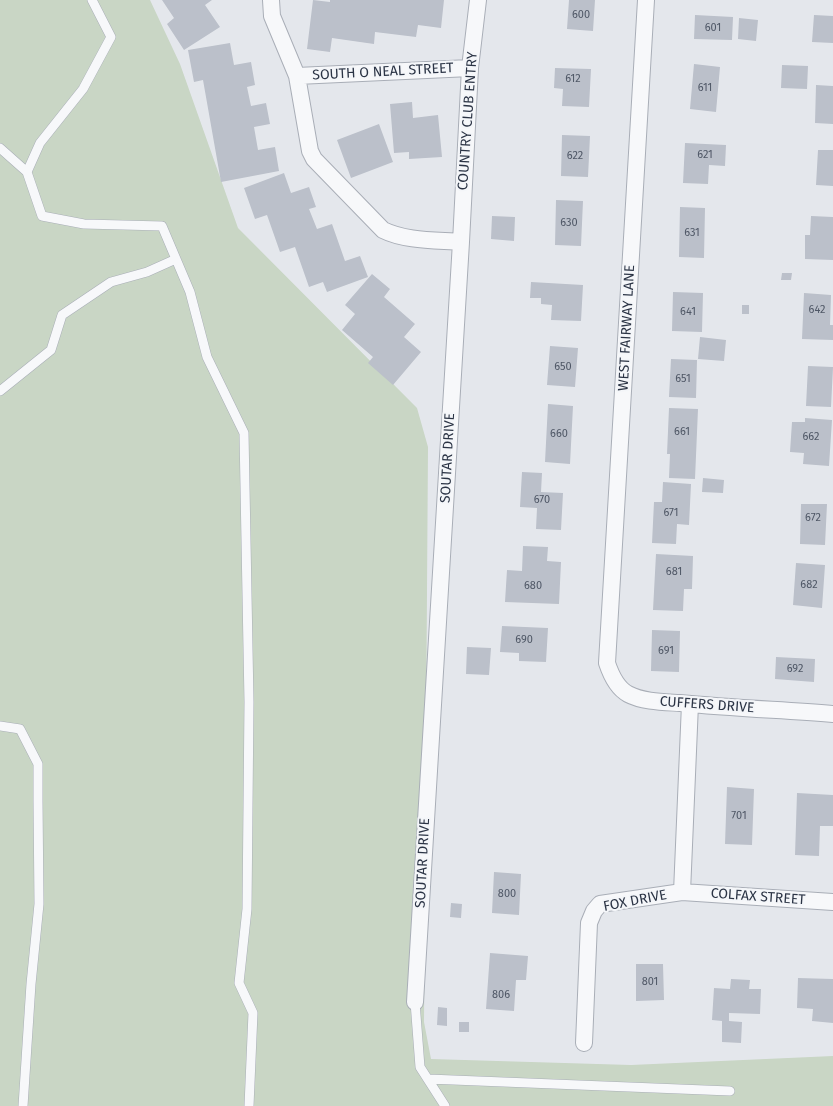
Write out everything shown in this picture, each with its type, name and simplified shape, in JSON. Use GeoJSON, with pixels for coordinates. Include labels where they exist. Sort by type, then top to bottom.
{"type":"FeatureCollection","features":[{"type":"Feature","properties":{"kind":"street","name":"COUNTRY CLUB ENTRY"},"geometry":{"type":"LineString","coordinates":[[461,242],[470,68],[478,0]]}},
{"type":"Feature","properties":{"kind":"street","name":"WEST FAIRWAY LANE"},"geometry":{"type":"LineString","coordinates":[[607,656],[646,0]]}},
{"type":"Feature","properties":{"kind":"street"},"geometry":{"type":"LineString","coordinates":[[272,8],[297,76],[310,152],[314,158],[383,230],[393,235],[404,237],[461,242]]}},
{"type":"Feature","properties":{"kind":"street","name":"SOUTH O NEAL STREET"},"geometry":{"type":"LineString","coordinates":[[297,76],[470,68]]}},
{"type":"Feature","properties":{"kind":"street","name":"SOUTAR DRIVE"},"geometry":{"type":"LineString","coordinates":[[415,1002],[461,242]]}},
{"type":"Feature","properties":{"kind":"street","name":"CUFFERS DRIVE"},"geometry":{"type":"LineString","coordinates":[[607,656],[610,672],[620,688],[628,694],[644,700],[833,714]]}},
{"type":"Feature","properties":{"kind":"street","name":"FOX DRIVE"},"geometry":{"type":"LineString","coordinates":[[584,1043],[589,923],[594,911],[600,904],[682,892],[690,704]]}},
{"type":"Feature","properties":{"kind":"street","name":"COLFAX STREET"},"geometry":{"type":"LineString","coordinates":[[682,892],[833,902]]}},
{"type":"Feature","properties":{"kind":"lane"},"geometry":{"type":"LineString","coordinates":[[27,172],[40,143],[84,89],[111,37],[92,0]]}},
{"type":"Feature","properties":{"kind":"lane"},"geometry":{"type":"LineString","coordinates":[[0,148],[27,172],[42,216],[84,224],[162,226],[190,292],[207,357],[244,433],[249,702],[247,909],[239,983],[253,1013],[249,1106]]}},
{"type":"Feature","properties":{"kind":"lane"},"geometry":{"type":"LineString","coordinates":[[0,391],[51,350],[62,316],[111,282],[147,272],[176,259]]}},
{"type":"Feature","properties":{"kind":"lane"},"geometry":{"type":"LineString","coordinates":[[0,726],[20,729],[38,764],[39,904],[31,984],[23,1106]]}},
{"type":"Feature","properties":{"kind":"lane"},"geometry":{"type":"LineString","coordinates":[[415,1002],[420,1067],[445,1106]]}},
{"type":"Feature","properties":{"kind":"lane"},"geometry":{"type":"LineString","coordinates":[[428,1079],[730,1091]]}},
{"type":"Feature","properties":{"kind":"green space"},"geometry":{"type":"Polygon","coordinates":[[[0,0],[150,0],[180,64],[238,228],[417,408],[428,447],[424,1022],[431,1059],[631,1065],[833,1056],[833,1106],[0,1106],[0,0]]]}},
{"type":"Feature","properties":{"kind":"building"},"geometry":{"type":"Polygon","coordinates":[[[162,0],[212,0],[205,5],[220,27],[184,50],[167,24],[174,18],[162,0]]]}},
{"type":"Feature","properties":{"kind":"building"},"geometry":{"type":"Polygon","coordinates":[[[313,0],[330,2],[330,0],[444,0],[441,28],[418,25],[416,37],[375,32],[374,44],[332,38],[330,52],[307,49],[313,0]]]}},
{"type":"Feature","properties":{"kind":"building"},"geometry":{"type":"Polygon","coordinates":[[[569,0],[595,0],[593,31],[567,29],[569,0]]]}},
{"type":"Feature","properties":{"kind":"building"},"geometry":{"type":"Polygon","coordinates":[[[695,15],[733,17],[732,40],[694,39],[695,15]]]}},
{"type":"Feature","properties":{"kind":"building"},"geometry":{"type":"Polygon","coordinates":[[[814,15],[833,16],[833,43],[812,42],[814,15]]]}},
{"type":"Feature","properties":{"kind":"building"},"geometry":{"type":"Polygon","coordinates":[[[739,18],[758,20],[756,41],[738,39],[739,18]]]}},
{"type":"Feature","properties":{"kind":"building"},"geometry":{"type":"Polygon","coordinates":[[[230,43],[234,65],[251,62],[255,85],[247,87],[251,106],[266,103],[270,124],[254,127],[258,150],[275,147],[279,171],[221,182],[203,80],[194,82],[188,50],[230,43]]]}},
{"type":"Feature","properties":{"kind":"building"},"geometry":{"type":"Polygon","coordinates":[[[694,64],[720,67],[716,112],[690,109],[694,64]]]}},
{"type":"Feature","properties":{"kind":"building"},"geometry":{"type":"Polygon","coordinates":[[[782,65],[808,66],[807,89],[781,88],[782,65]]]}},
{"type":"Feature","properties":{"kind":"building"},"geometry":{"type":"Polygon","coordinates":[[[555,68],[591,69],[589,107],[562,106],[563,89],[554,88],[555,68]]]}},
{"type":"Feature","properties":{"kind":"building"},"geometry":{"type":"Polygon","coordinates":[[[816,85],[833,86],[833,124],[815,123],[816,85]]]}},
{"type":"Feature","properties":{"kind":"building"},"geometry":{"type":"Polygon","coordinates":[[[412,102],[413,118],[438,115],[442,157],[409,159],[409,152],[394,153],[390,104],[412,102]]]}},
{"type":"Feature","properties":{"kind":"building"},"geometry":{"type":"Polygon","coordinates":[[[379,124],[393,162],[351,178],[337,140],[379,124]]]}},
{"type":"Feature","properties":{"kind":"building"},"geometry":{"type":"Polygon","coordinates":[[[562,135],[590,136],[588,177],[561,176],[562,135]]]}},
{"type":"Feature","properties":{"kind":"building"},"geometry":{"type":"Polygon","coordinates":[[[685,143],[726,145],[725,166],[709,165],[708,184],[683,183],[685,143]]]}},
{"type":"Feature","properties":{"kind":"building"},"geometry":{"type":"Polygon","coordinates":[[[818,150],[833,150],[833,186],[816,185],[818,150]]]}},
{"type":"Feature","properties":{"kind":"building"},"geometry":{"type":"Polygon","coordinates":[[[284,173],[291,193],[309,187],[316,207],[309,209],[317,229],[332,224],[345,261],[360,256],[368,277],[327,292],[323,282],[309,287],[295,247],[280,252],[267,215],[255,219],[244,188],[284,173]]]}},
{"type":"Feature","properties":{"kind":"building"},"geometry":{"type":"Polygon","coordinates":[[[556,200],[583,201],[581,246],[555,245],[556,200]]]}},
{"type":"Feature","properties":{"kind":"building"},"geometry":{"type":"Polygon","coordinates":[[[680,207],[705,208],[704,258],[679,257],[680,207]]]}},
{"type":"Feature","properties":{"kind":"building"},"geometry":{"type":"Polygon","coordinates":[[[492,216],[515,217],[514,241],[491,239],[492,216]]]}},
{"type":"Feature","properties":{"kind":"building"},"geometry":{"type":"Polygon","coordinates":[[[811,216],[833,217],[833,260],[805,259],[805,235],[810,235],[811,216]]]}},
{"type":"Feature","properties":{"kind":"building"},"geometry":{"type":"Polygon","coordinates":[[[782,273],[792,273],[791,280],[781,280],[782,273]]]}},
{"type":"Feature","properties":{"kind":"building"},"geometry":{"type":"Polygon","coordinates":[[[372,274],[390,289],[384,297],[415,324],[404,337],[421,352],[393,385],[368,363],[373,357],[342,330],[355,314],[345,305],[372,274]]]}},
{"type":"Feature","properties":{"kind":"building"},"geometry":{"type":"Polygon","coordinates":[[[531,282],[583,285],[581,321],[551,320],[552,305],[541,304],[541,298],[530,298],[531,282]]]}},
{"type":"Feature","properties":{"kind":"building"},"geometry":{"type":"Polygon","coordinates":[[[673,292],[703,293],[702,332],[672,331],[673,292]]]}},
{"type":"Feature","properties":{"kind":"building"},"geometry":{"type":"Polygon","coordinates":[[[804,293],[831,295],[830,325],[833,325],[833,340],[802,339],[804,293]]]}},
{"type":"Feature","properties":{"kind":"building"},"geometry":{"type":"Polygon","coordinates":[[[742,305],[749,305],[749,314],[742,314],[742,305]]]}},
{"type":"Feature","properties":{"kind":"building"},"geometry":{"type":"Polygon","coordinates":[[[700,337],[726,340],[724,361],[698,359],[700,337]]]}},
{"type":"Feature","properties":{"kind":"building"},"geometry":{"type":"Polygon","coordinates":[[[550,346],[578,348],[575,387],[547,385],[550,346]]]}},
{"type":"Feature","properties":{"kind":"building"},"geometry":{"type":"Polygon","coordinates":[[[671,359],[697,360],[696,398],[669,397],[671,359]]]}},
{"type":"Feature","properties":{"kind":"building"},"geometry":{"type":"Polygon","coordinates":[[[808,366],[833,367],[831,407],[806,406],[808,366]]]}},
{"type":"Feature","properties":{"kind":"building"},"geometry":{"type":"Polygon","coordinates":[[[548,404],[573,406],[570,464],[545,462],[548,404]]]}},
{"type":"Feature","properties":{"kind":"building"},"geometry":{"type":"Polygon","coordinates":[[[669,408],[698,409],[695,479],[669,478],[670,454],[667,454],[669,408]]]}},
{"type":"Feature","properties":{"kind":"building"},"geometry":{"type":"Polygon","coordinates":[[[805,418],[832,420],[829,466],[803,464],[804,453],[790,452],[792,422],[805,422],[805,418]]]}},
{"type":"Feature","properties":{"kind":"building"},"geometry":{"type":"Polygon","coordinates":[[[522,472],[542,473],[541,492],[563,493],[561,530],[536,529],[537,508],[520,507],[522,472]]]}},
{"type":"Feature","properties":{"kind":"building"},"geometry":{"type":"Polygon","coordinates":[[[703,478],[724,480],[723,493],[702,492],[703,478]]]}},
{"type":"Feature","properties":{"kind":"building"},"geometry":{"type":"Polygon","coordinates":[[[663,482],[691,484],[689,525],[677,524],[676,544],[652,543],[654,502],[662,502],[663,482]]]}},
{"type":"Feature","properties":{"kind":"building"},"geometry":{"type":"Polygon","coordinates":[[[801,504],[827,504],[825,545],[800,544],[801,504]]]}},
{"type":"Feature","properties":{"kind":"building"},"geometry":{"type":"Polygon","coordinates":[[[523,546],[548,547],[547,561],[561,562],[559,604],[505,602],[507,570],[522,571],[523,546]]]}},
{"type":"Feature","properties":{"kind":"building"},"geometry":{"type":"Polygon","coordinates":[[[656,554],[693,556],[692,589],[684,589],[683,611],[653,610],[656,554]]]}},
{"type":"Feature","properties":{"kind":"building"},"geometry":{"type":"Polygon","coordinates":[[[796,563],[825,565],[822,608],[793,605],[796,563]]]}},
{"type":"Feature","properties":{"kind":"building"},"geometry":{"type":"Polygon","coordinates":[[[502,626],[548,628],[546,662],[519,661],[519,653],[500,652],[502,626]]]}},
{"type":"Feature","properties":{"kind":"building"},"geometry":{"type":"Polygon","coordinates":[[[652,630],[680,631],[679,672],[651,671],[652,630]]]}},
{"type":"Feature","properties":{"kind":"building"},"geometry":{"type":"Polygon","coordinates":[[[467,647],[491,648],[489,675],[466,674],[467,647]]]}},
{"type":"Feature","properties":{"kind":"building"},"geometry":{"type":"Polygon","coordinates":[[[776,657],[815,659],[814,682],[775,679],[776,657]]]}},
{"type":"Feature","properties":{"kind":"building"},"geometry":{"type":"Polygon","coordinates":[[[727,787],[754,789],[752,845],[725,844],[727,787]]]}},
{"type":"Feature","properties":{"kind":"building"},"geometry":{"type":"Polygon","coordinates":[[[797,793],[833,795],[833,826],[820,826],[819,856],[795,855],[797,793]]]}},
{"type":"Feature","properties":{"kind":"building"},"geometry":{"type":"Polygon","coordinates":[[[494,872],[521,874],[519,915],[492,913],[494,872]]]}},
{"type":"Feature","properties":{"kind":"building"},"geometry":{"type":"Polygon","coordinates":[[[451,903],[462,904],[461,918],[450,917],[451,903]]]}},
{"type":"Feature","properties":{"kind":"building"},"geometry":{"type":"Polygon","coordinates":[[[490,953],[528,956],[526,980],[516,980],[514,1011],[486,1009],[490,953]]]}},
{"type":"Feature","properties":{"kind":"building"},"geometry":{"type":"Polygon","coordinates":[[[636,964],[663,964],[664,1000],[636,1001],[636,964]]]}},
{"type":"Feature","properties":{"kind":"building"},"geometry":{"type":"Polygon","coordinates":[[[798,978],[833,979],[833,1023],[812,1021],[813,1009],[797,1008],[798,978]]]}},
{"type":"Feature","properties":{"kind":"building"},"geometry":{"type":"Polygon","coordinates":[[[731,979],[750,980],[749,989],[761,989],[760,1014],[729,1013],[729,1021],[742,1022],[741,1043],[722,1042],[722,1021],[712,1020],[714,988],[730,989],[731,979]]]}},
{"type":"Feature","properties":{"kind":"building"},"geometry":{"type":"Polygon","coordinates":[[[438,1007],[447,1008],[447,1026],[437,1025],[438,1007]]]}},
{"type":"Feature","properties":{"kind":"building"},"geometry":{"type":"Polygon","coordinates":[[[459,1022],[469,1022],[469,1032],[459,1032],[459,1022]]]}}]}
